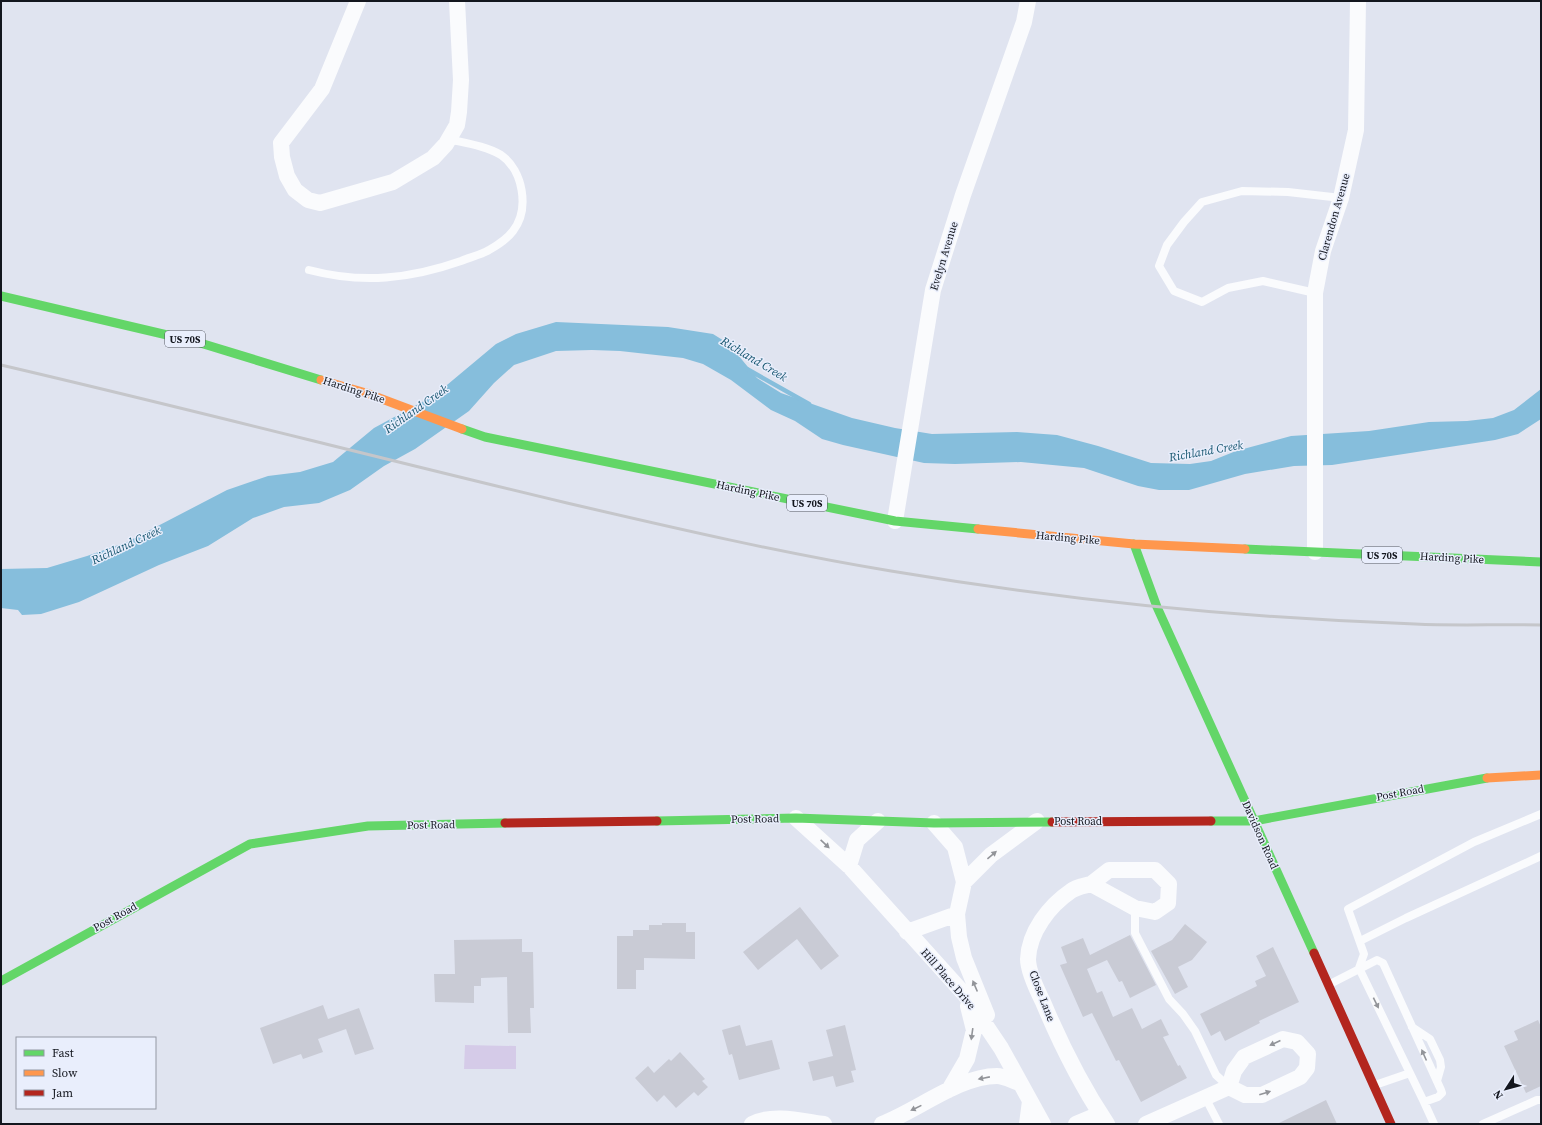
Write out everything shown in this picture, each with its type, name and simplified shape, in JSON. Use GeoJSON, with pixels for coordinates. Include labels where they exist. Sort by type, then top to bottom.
{"type":"FeatureCollection","features":[{"type":"Feature","properties":{"kind":"street"},"geometry":{"type":"LineString","coordinates":[[358,1],[322,89],[281,143],[282,157],[287,176],[295,190],[308,200],[320,203],[393,182],[433,158],[448,139],[457,125],[461,80],[457,1]]}},
{"type":"Feature","properties":{"kind":"street","name":"Evelyn Avenue"},"geometry":{"type":"LineString","coordinates":[[895,521],[933,290],[963,195],[1024,22],[1028,1]]}},
{"type":"Feature","properties":{"kind":"street","name":"Clarendon Avenue"},"geometry":{"type":"LineString","coordinates":[[1315,552],[1315,293],[1323,251],[1341,198],[1356,130],[1358,1]]}},
{"type":"Feature","properties":{"kind":"street","name":"Harding Pike"},"geometry":{"type":"LineString","coordinates":[[1,296],[197,342],[366,393],[485,437],[895,521],[1134,544],[1541,562]]}},
{"type":"Feature","properties":{"kind":"street","name":"Davidson Road"},"geometry":{"type":"LineString","coordinates":[[1134,544],[1156,607],[1391,1124]]}},
{"type":"Feature","properties":{"kind":"street","name":"Post Road"},"geometry":{"type":"LineString","coordinates":[[1,981],[162,891],[250,844],[368,826],[796,818],[934,823],[1037,821],[1254,821],[1483,778],[1541,775]]}},
{"type":"Feature","properties":{"kind":"street","name":"Hill Place Drive"},"geometry":{"type":"LineString","coordinates":[[796,818],[849,866],[966,996],[1001,1048],[1043,1124]]}},
{"type":"Feature","properties":{"kind":"street"},"geometry":{"type":"LineString","coordinates":[[849,866],[857,840],[878,821]]}},
{"type":"Feature","properties":{"kind":"street"},"geometry":{"type":"LineString","coordinates":[[964,882],[991,855],[1037,821]]}},
{"type":"Feature","properties":{"kind":"street","name":"Hill Place Drive"},"geometry":{"type":"LineString","coordinates":[[934,823],[955,847],[964,882],[957,914],[964,958],[1001,1048]]}},
{"type":"Feature","properties":{"kind":"street","name":"Close Lane"},"geometry":{"type":"LineString","coordinates":[[1091,884],[1135,908],[1155,912],[1168,903],[1169,884],[1155,870],[1109,870],[1091,884],[1072,890],[1054,905],[1041,920],[1033,940],[1028,960],[1036,988],[1079,1080],[1103,1119]]}},
{"type":"Feature","properties":{"kind":"street"},"geometry":{"type":"LineString","coordinates":[[907,932],[957,914]]}},
{"type":"Feature","properties":{"kind":"street"},"geometry":{"type":"LineString","coordinates":[[949,1090],[968,1059],[974,1030],[966,996]]}},
{"type":"Feature","properties":{"kind":"street"},"geometry":{"type":"LineString","coordinates":[[1146,1124],[1229,1086],[1234,1071],[1244,1057],[1283,1039],[1297,1042],[1308,1054],[1307,1068],[1300,1077],[1262,1095],[1245,1095],[1229,1086]]}},
{"type":"Feature","properties":{"kind":"street"},"geometry":{"type":"LineString","coordinates":[[882,1124],[949,1090],[978,1079],[998,1076],[1020,1083]]}},
{"type":"Feature","properties":{"kind":"street"},"geometry":{"type":"LineString","coordinates":[[1027,1124],[1030,1101]]}},
{"type":"Feature","properties":{"kind":"street"},"geometry":{"type":"LineString","coordinates":[[752,1124],[770,1119],[782,1119],[824,1124]]}},
{"type":"Feature","properties":{"kind":"street"},"geometry":{"type":"LineString","coordinates":[[1076,1124],[1103,1119]]}},
{"type":"Feature","properties":{"kind":"lane"},"geometry":{"type":"LineString","coordinates":[[309,270],[346,278],[404,276],[432,271],[489,250],[505,239],[514,230],[521,213],[522,193],[519,177],[511,164],[500,154],[448,139]]}},
{"type":"Feature","properties":{"kind":"lane"},"geometry":{"type":"LineString","coordinates":[[1315,293],[1263,281],[1228,288],[1202,302],[1174,291],[1159,266],[1167,245],[1184,222],[1202,202],[1242,191],[1288,192],[1341,198]]}},
{"type":"Feature","properties":{"kind":"lane"},"geometry":{"type":"LineString","coordinates":[[1434,1124],[1360,968],[1364,954],[1348,909],[1474,842],[1541,814]]}},
{"type":"Feature","properties":{"kind":"lane"},"geometry":{"type":"LineString","coordinates":[[1360,942],[1406,918],[1541,856]]}},
{"type":"Feature","properties":{"kind":"lane"},"geometry":{"type":"LineString","coordinates":[[1135,908],[1135,933],[1169,999],[1184,1014],[1195,1031],[1216,1075],[1229,1086]]}},
{"type":"Feature","properties":{"kind":"lane"},"geometry":{"type":"LineString","coordinates":[[1328,985],[1377,960],[1382,963],[1442,1093],[1438,1097],[1424,1102]]}},
{"type":"Feature","properties":{"kind":"lane"},"geometry":{"type":"LineString","coordinates":[[1412,1027],[1430,1039],[1440,1060],[1441,1067],[1437,1081]]}},
{"type":"Feature","properties":{"kind":"lane"},"geometry":{"type":"LineString","coordinates":[[1374,1086],[1410,1073]]}},
{"type":"Feature","properties":{"kind":"lane"},"geometry":{"type":"LineString","coordinates":[[1205,1097],[1219,1124]]}},
{"type":"Feature","properties":{"kind":"lane"},"geometry":{"type":"LineString","coordinates":[[1483,1124],[1537,1100],[1541,1100]]}},
{"type":"Feature","properties":{"kind":"shaded area"},"geometry":{"type":"Polygon","coordinates":[[[465,1045],[516,1046],[516,1069],[464,1069],[465,1045]]]}},
{"type":"Feature","properties":{"kind":"water"},"geometry":{"type":"Polygon","coordinates":[[[556,322],[668,327],[713,334],[729,344],[757,378],[781,393],[852,418],[895,428],[932,434],[1017,432],[1057,435],[1151,463],[1190,464],[1211,461],[1236,451],[1291,436],[1369,431],[1429,422],[1467,421],[1493,418],[1514,410],[1541,389],[1541,419],[1518,434],[1495,440],[1332,465],[1294,466],[1245,474],[1189,490],[1159,490],[1138,486],[1084,468],[1021,462],[955,464],[924,463],[843,445],[822,439],[795,421],[771,410],[731,380],[703,364],[683,358],[620,351],[556,351],[514,365],[494,383],[469,411],[415,449],[384,466],[350,490],[319,503],[284,507],[253,518],[208,546],[159,565],[79,602],[41,614],[22,615],[18,610],[1,608],[1,569],[47,568],[87,556],[127,542],[227,490],[268,476],[300,472],[333,462],[374,428],[435,395],[496,344],[516,334],[556,322]]]}},
{"type":"Feature","properties":{"kind":"building"},"geometry":{"type":"Polygon","coordinates":[[[800,907],[839,956],[821,970],[797,939],[758,970],[743,952],[800,907]]]}},
{"type":"Feature","properties":{"kind":"building"},"geometry":{"type":"Polygon","coordinates":[[[662,923],[686,923],[686,932],[695,932],[695,959],[644,958],[644,970],[636,970],[636,989],[617,989],[617,936],[633,936],[633,930],[649,930],[649,925],[662,925],[662,923]]]}},
{"type":"Feature","properties":{"kind":"building"},"geometry":{"type":"Polygon","coordinates":[[[1185,924],[1207,942],[1192,960],[1178,967],[1188,987],[1175,994],[1151,951],[1172,940],[1185,924]]]}},
{"type":"Feature","properties":{"kind":"building"},"geometry":{"type":"Polygon","coordinates":[[[1130,935],[1156,985],[1130,998],[1122,981],[1119,982],[1107,960],[1087,969],[1097,993],[1102,991],[1113,1017],[1132,1008],[1142,1029],[1161,1019],[1169,1035],[1163,1037],[1178,1066],[1180,1065],[1187,1078],[1141,1102],[1119,1060],[1116,1061],[1092,1013],[1083,1017],[1060,965],[1067,963],[1061,947],[1083,938],[1090,955],[1130,935]]]}},
{"type":"Feature","properties":{"kind":"building"},"geometry":{"type":"Polygon","coordinates":[[[522,939],[522,952],[533,952],[534,1008],[530,1008],[531,1033],[508,1033],[507,977],[481,978],[481,986],[474,986],[474,1003],[435,1002],[434,974],[455,974],[454,940],[522,939]]]}},
{"type":"Feature","properties":{"kind":"building"},"geometry":{"type":"Polygon","coordinates":[[[1273,947],[1299,1002],[1259,1021],[1260,1023],[1225,1041],[1220,1031],[1211,1036],[1200,1014],[1257,986],[1255,981],[1266,976],[1256,956],[1273,947]]]}},
{"type":"Feature","properties":{"kind":"building"},"geometry":{"type":"Polygon","coordinates":[[[323,1005],[328,1019],[359,1008],[374,1049],[355,1055],[346,1029],[318,1039],[323,1052],[303,1059],[301,1054],[273,1064],[260,1028],[323,1005]]]}},
{"type":"Feature","properties":{"kind":"building"},"geometry":{"type":"Polygon","coordinates":[[[1538,1020],[1541,1027],[1541,1086],[1526,1093],[1504,1046],[1518,1040],[1514,1031],[1538,1020]]]}},
{"type":"Feature","properties":{"kind":"building"},"geometry":{"type":"Polygon","coordinates":[[[740,1025],[746,1046],[772,1040],[780,1069],[739,1080],[732,1054],[729,1055],[722,1030],[740,1025]]]}},
{"type":"Feature","properties":{"kind":"building"},"geometry":{"type":"Polygon","coordinates":[[[845,1025],[856,1070],[851,1071],[854,1082],[836,1087],[833,1076],[813,1081],[808,1062],[833,1056],[826,1030],[845,1025]]]}},
{"type":"Feature","properties":{"kind":"building"},"geometry":{"type":"Polygon","coordinates":[[[680,1052],[705,1079],[702,1081],[708,1087],[698,1096],[694,1092],[676,1108],[664,1095],[657,1102],[635,1078],[648,1066],[654,1073],[669,1059],[671,1061],[680,1052]]]}},
{"type":"Feature","properties":{"kind":"building"},"geometry":{"type":"Polygon","coordinates":[[[1326,1100],[1337,1124],[1277,1124],[1326,1100]]]}},
{"type":"Feature","properties":{"kind":"waterway","name":"Richland Creek"},"geometry":{"type":"LineString","coordinates":[[747,369],[809,404]]}},
{"type":"Feature","properties":{"kind":"railway"},"geometry":{"type":"LineString","coordinates":[[1,365],[496,486],[688,531],[891,571],[1021,591],[1217,612],[1415,624],[1541,625]]}},
{"type":"Feature","properties":{"kind":"traffic: fast"},"geometry":{"type":"LineString","coordinates":[[1,296],[197,342],[321,380]]}},
{"type":"Feature","properties":{"kind":"traffic: fast"},"geometry":{"type":"LineString","coordinates":[[462,429],[485,437],[895,521],[978,529]]}},
{"type":"Feature","properties":{"kind":"traffic: fast"},"geometry":{"type":"LineString","coordinates":[[1134,544],[1157,607],[1314,953]]}},
{"type":"Feature","properties":{"kind":"traffic: fast"},"geometry":{"type":"LineString","coordinates":[[1245,549],[1541,562]]}},
{"type":"Feature","properties":{"kind":"traffic: fast"},"geometry":{"type":"LineString","coordinates":[[1211,821],[1254,821],[1487,778]]}},
{"type":"Feature","properties":{"kind":"traffic: fast"},"geometry":{"type":"LineString","coordinates":[[657,821],[796,818],[934,823],[1052,822]]}},
{"type":"Feature","properties":{"kind":"traffic: fast"},"geometry":{"type":"LineString","coordinates":[[1,981],[250,844],[368,826],[505,823]]}},
{"type":"Feature","properties":{"kind":"traffic: slow"},"geometry":{"type":"LineString","coordinates":[[321,380],[366,393],[462,429]]}},
{"type":"Feature","properties":{"kind":"traffic: slow"},"geometry":{"type":"LineString","coordinates":[[978,529],[1134,544],[1245,549]]}},
{"type":"Feature","properties":{"kind":"traffic: slow"},"geometry":{"type":"LineString","coordinates":[[1487,778],[1541,775]]}},
{"type":"Feature","properties":{"kind":"traffic: jam"},"geometry":{"type":"LineString","coordinates":[[505,823],[657,821]]}},
{"type":"Feature","properties":{"kind":"traffic: jam"},"geometry":{"type":"LineString","coordinates":[[1052,822],[1211,821]]}},
{"type":"Feature","properties":{"kind":"traffic: jam"},"geometry":{"type":"LineString","coordinates":[[1314,953],[1391,1124]]}}]}
